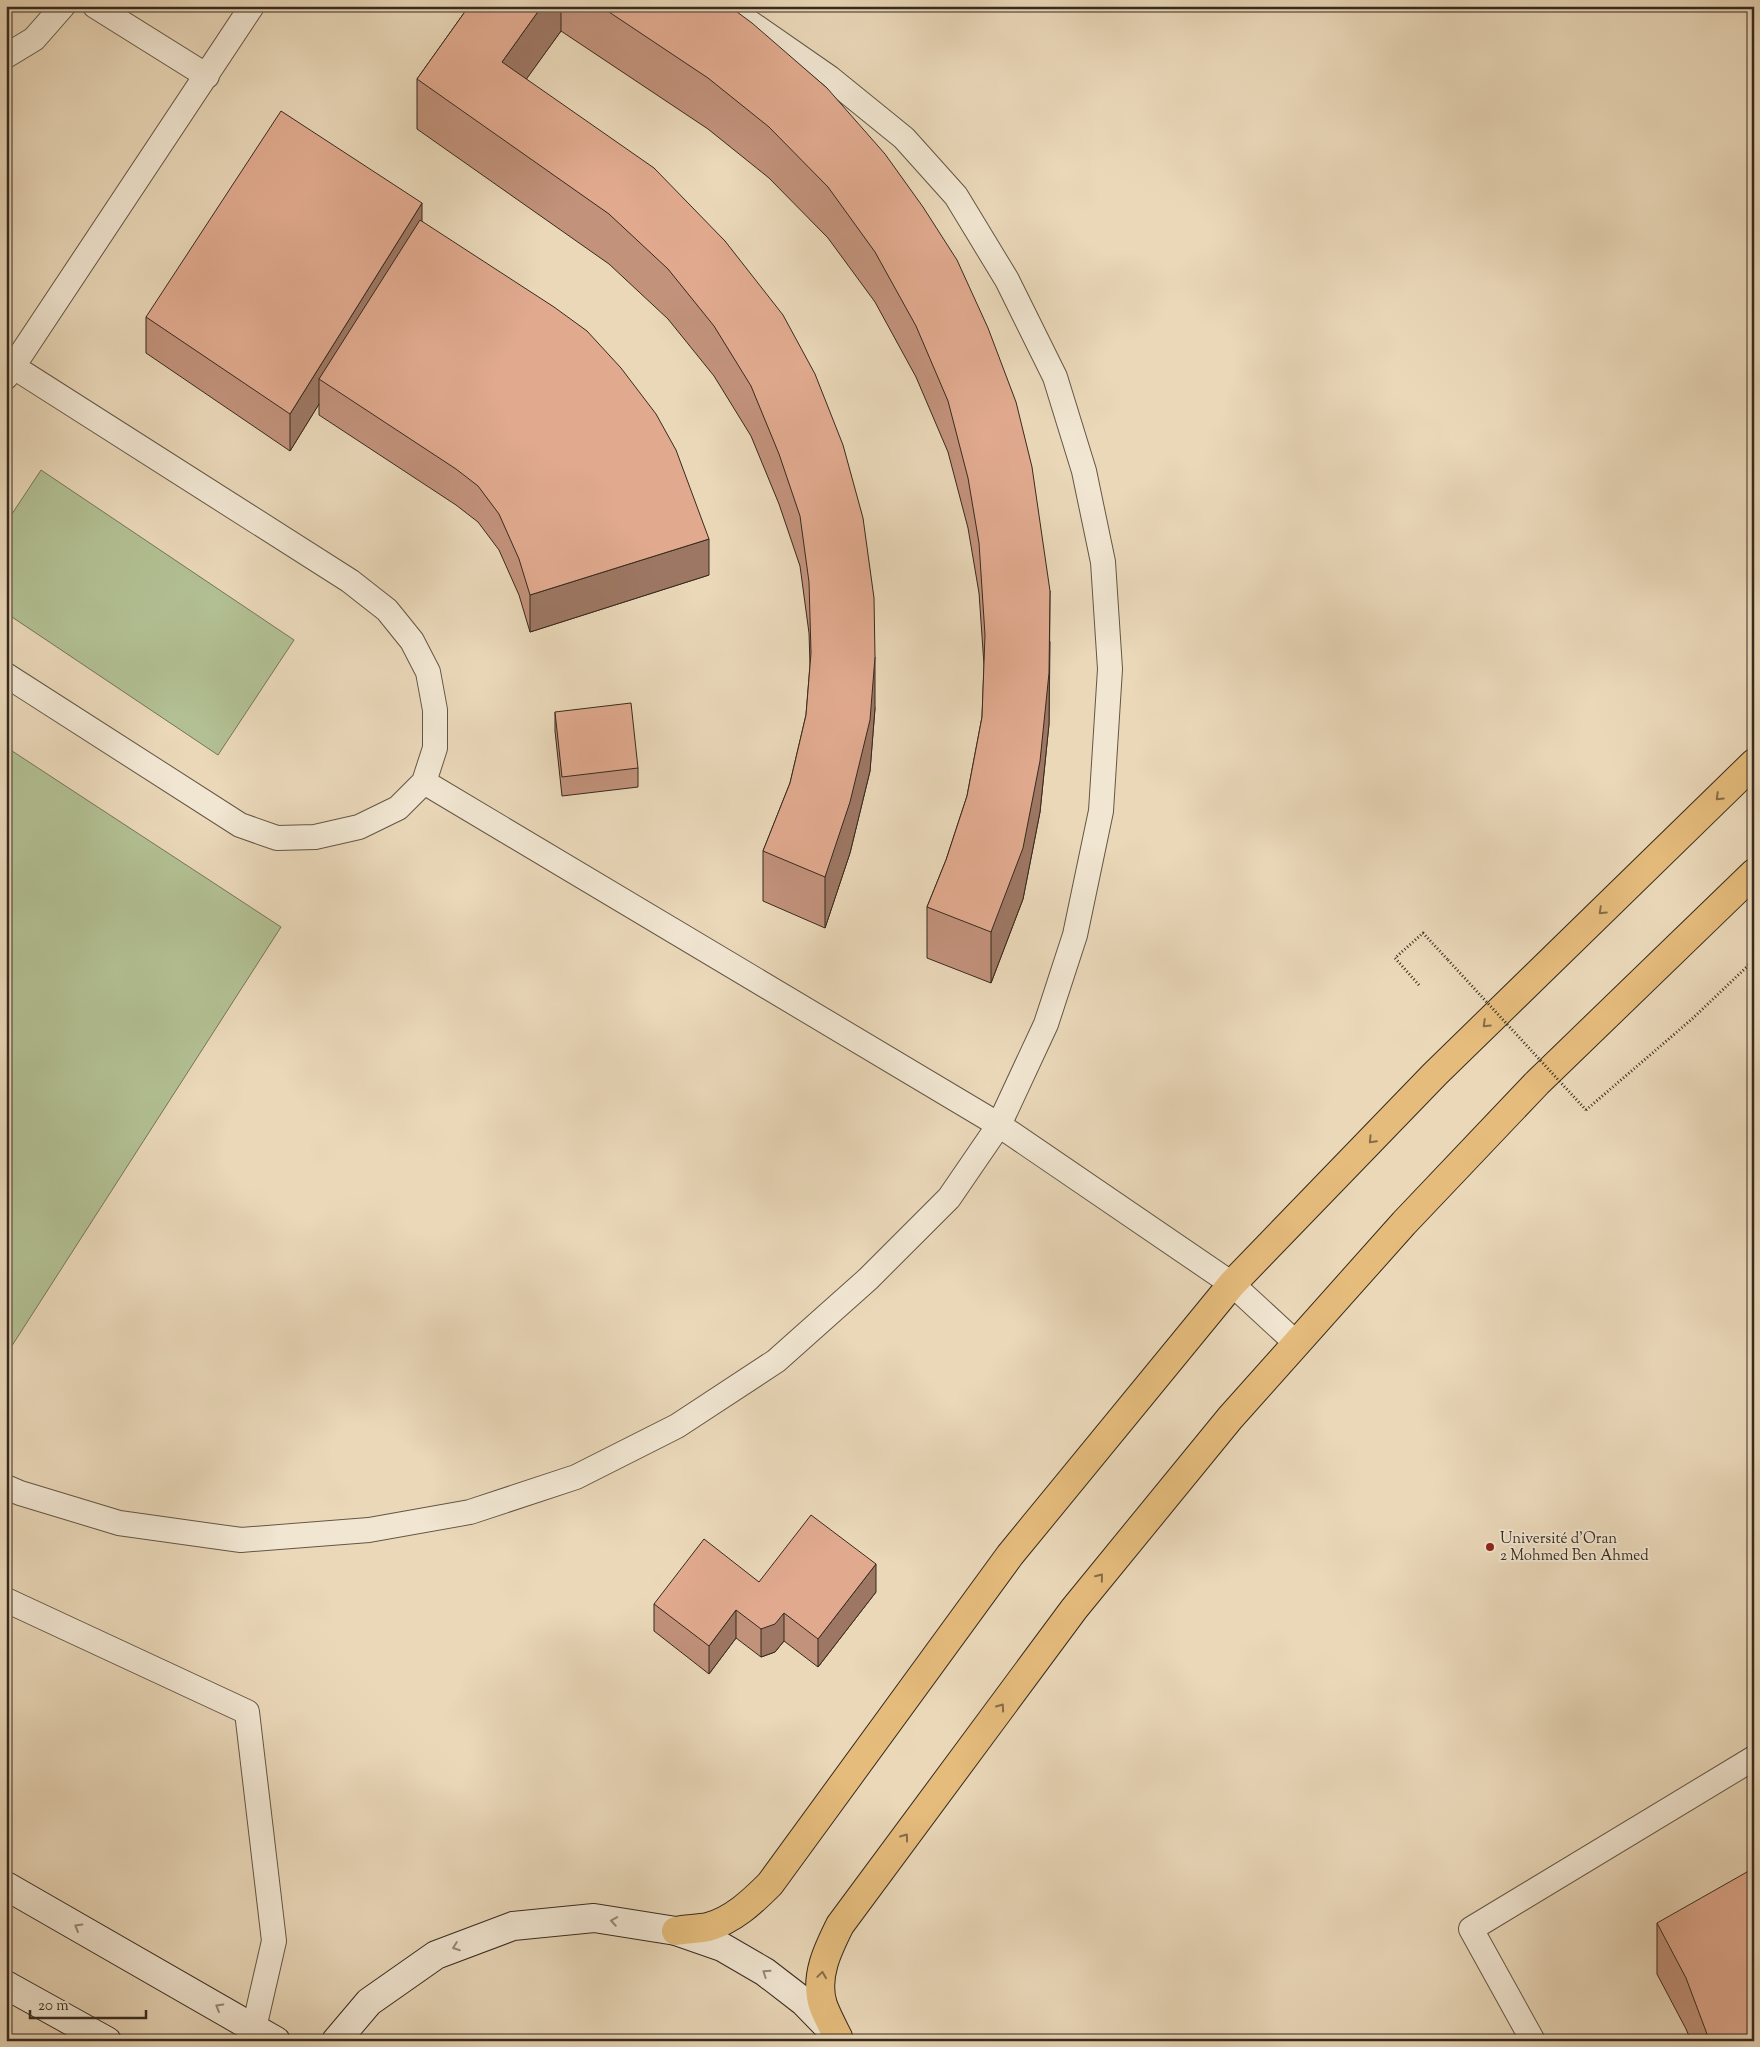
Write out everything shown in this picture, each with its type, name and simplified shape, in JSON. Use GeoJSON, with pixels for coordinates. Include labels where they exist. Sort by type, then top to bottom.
{"type":"FeatureCollection","features":[{"type":"Feature","properties":{"kind":"highway"},"geometry":{"type":"LineString","coordinates":[[676,1931],[708,1926],[730,1917],[750,1904],[770,1884],[1010,1555],[1232,1284],[1435,1074],[1754,763]]}},
{"type":"Feature","properties":{"kind":"highway"},"geometry":{"type":"LineString","coordinates":[[839,2039],[822,2003],[820,1980],[826,1955],[840,1925],[1074,1609],[1230,1418],[1404,1223],[1537,1083],[1754,873]]}},
{"type":"Feature","properties":{"kind":"main road"},"geometry":{"type":"LineString","coordinates":[[6,1886],[265,2034]]}},
{"type":"Feature","properties":{"kind":"main road"},"geometry":{"type":"LineString","coordinates":[[336,2041],[369,2002],[436,1955],[513,1926],[594,1918],[676,1931],[722,1947],[765,1972],[804,2002],[839,2039]]}},
{"type":"Feature","properties":{"kind":"main road"},"geometry":{"type":"LineString","coordinates":[[6,1985],[107,2041]]}},
{"type":"Feature","properties":{"kind":"lane"},"geometry":{"type":"LineString","coordinates":[[6,56],[34,39],[63,6]]}},
{"type":"Feature","properties":{"kind":"lane"},"geometry":{"type":"LineString","coordinates":[[95,6],[207,76]]}},
{"type":"Feature","properties":{"kind":"lane"},"geometry":{"type":"LineString","coordinates":[[6,675],[240,825],[277,838],[315,837],[359,827],[398,808],[424,782],[435,748],[435,710],[428,672],[412,641],[386,610],[350,581],[9,368],[207,76],[252,6]]}},
{"type":"Feature","properties":{"kind":"lane"},"geometry":{"type":"LineString","coordinates":[[6,1487],[119,1523],[241,1540],[369,1530],[470,1512],[576,1477],[676,1426],[776,1361],[868,1279],[949,1198],[999,1125],[1046,1024],[1075,935],[1101,811],[1110,669],[1103,562],[1084,471],[1055,377],[1007,280],[956,196],[904,138],[830,78],[726,6]]}},
{"type":"Feature","properties":{"kind":"lane"},"geometry":{"type":"LineString","coordinates":[[424,782],[999,1125],[1232,1284],[1296,1343]]}},
{"type":"Feature","properties":{"kind":"lane"},"geometry":{"type":"LineString","coordinates":[[6,1600],[247,1712],[274,1941],[265,2034]]}},
{"type":"Feature","properties":{"kind":"lane"},"geometry":{"type":"LineString","coordinates":[[1533,2041],[1471,1928],[1754,1758]]}},
{"type":"Feature","properties":{"kind":"path"},"geometry":{"type":"LineString","coordinates":[[1419,986],[1395,958],[1423,933],[1586,1110],[1692,1019],[1754,960]]}},
{"type":"Feature","properties":{"kind":"green space"},"geometry":{"type":"Polygon","coordinates":[[[41,470],[294,640],[218,755],[6,613],[6,523],[41,470]]]}},
{"type":"Feature","properties":{"kind":"green space"},"geometry":{"type":"Polygon","coordinates":[[[6,747],[281,927],[6,1355],[6,747]]]}},
{"type":"Feature","properties":{"kind":"building"},"geometry":{"type":"Polygon","coordinates":[[[469,6],[542,6],[502,62],[654,168],[725,241],[783,315],[815,374],[843,445],[863,518],[874,598],[875,657],[870,720],[850,802],[825,877],[763,851],[790,783],[806,715],[811,653],[809,582],[800,516],[779,454],[751,386],[714,326],[668,269],[609,214],[417,79],[469,6]]]}},
{"type":"Feature","properties":{"kind":"building"},"geometry":{"type":"Polygon","coordinates":[[[600,6],[729,6],[752,23],[827,88],[885,154],[923,207],[957,260],[988,328],[1016,402],[1032,467],[1050,591],[1049,673],[1040,761],[1023,848],[991,932],[927,907],[946,860],[967,796],[982,717],[985,635],[979,543],[968,478],[948,401],[916,326],[875,252],[828,187],[769,127],[708,78],[600,6]]]}},
{"type":"Feature","properties":{"kind":"building"},"geometry":{"type":"Polygon","coordinates":[[[281,111],[422,203],[290,414],[146,317],[281,111]]]}},
{"type":"Feature","properties":{"kind":"building"},"geometry":{"type":"Polygon","coordinates":[[[420,220],[554,307],[587,331],[621,368],[656,414],[676,450],[709,539],[530,595],[519,559],[499,514],[478,486],[456,469],[319,379],[420,220]]]}},
{"type":"Feature","properties":{"kind":"building"},"geometry":{"type":"Polygon","coordinates":[[[631,703],[638,768],[562,777],[555,712],[631,703]]]}},
{"type":"Feature","properties":{"kind":"building"},"geometry":{"type":"Polygon","coordinates":[[[811,1515],[876,1564],[818,1639],[784,1613],[775,1624],[761,1629],[736,1610],[709,1646],[654,1604],[704,1539],[759,1582],[811,1515]]]}},
{"type":"Feature","properties":{"kind":"building"},"geometry":{"type":"Polygon","coordinates":[[[1754,1868],[1754,2041],[1712,2041],[1707,2034],[1686,1978],[1657,1923],[1754,1868]]]}},
{"type":"Feature","properties":{"kind":"place","name":"Université d'Oran 2 Mohmed Ben Ahmed"},"geometry":{"type":"Point","coordinates":[1490,1547]}}]}
